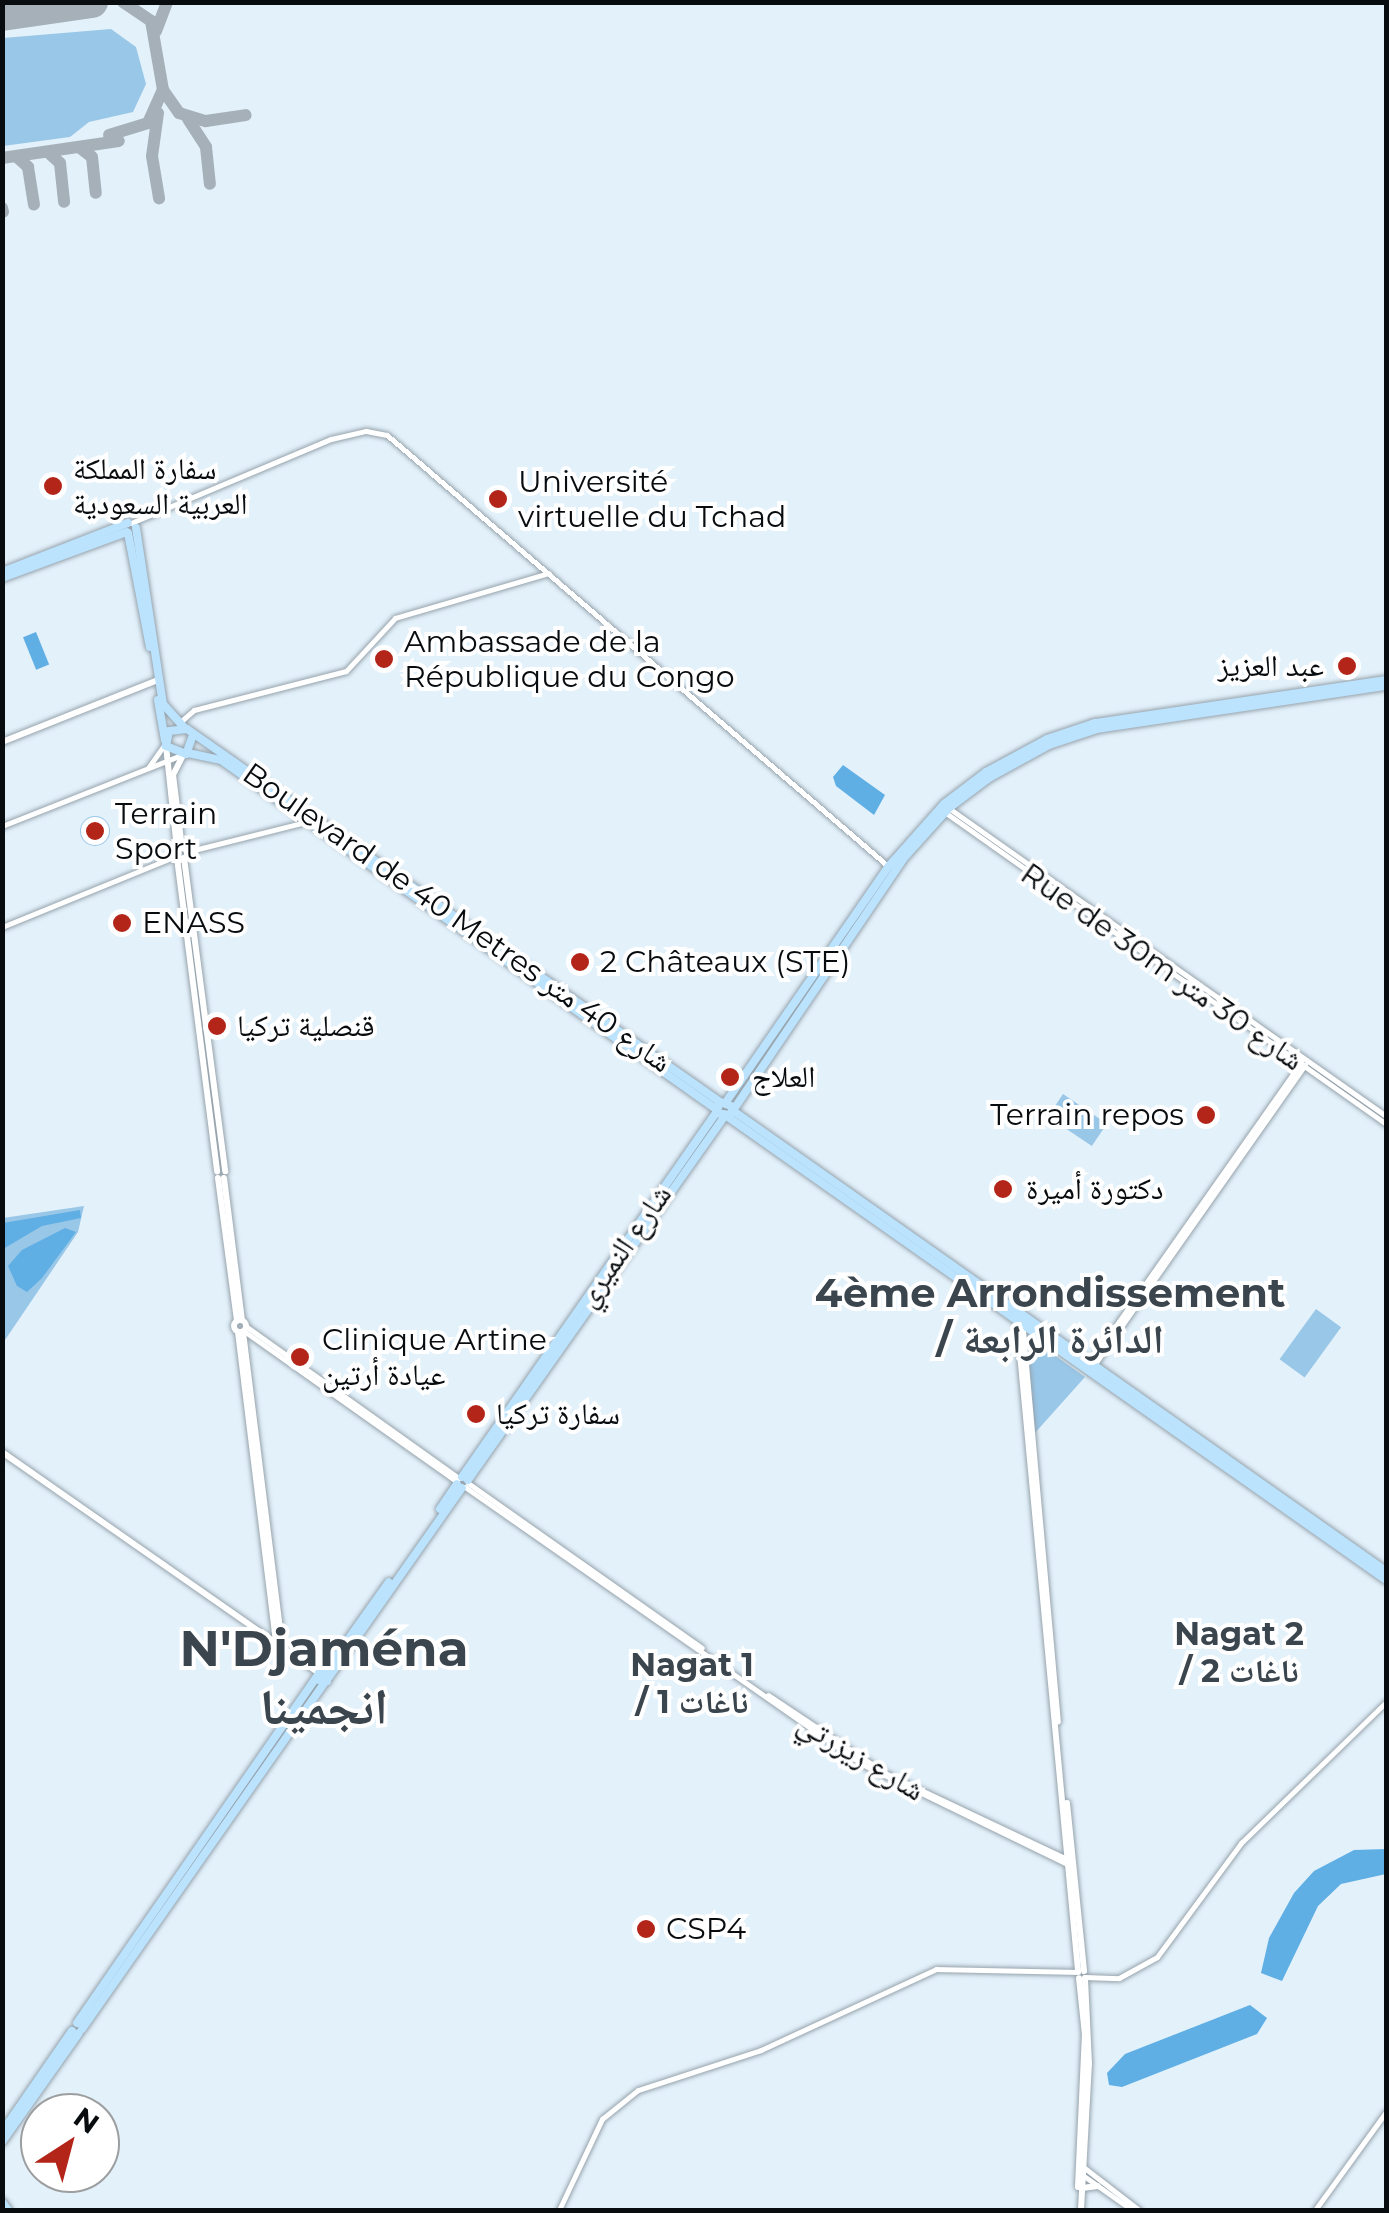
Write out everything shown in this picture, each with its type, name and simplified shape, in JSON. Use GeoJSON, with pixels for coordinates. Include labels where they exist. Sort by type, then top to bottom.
{"type":"FeatureCollection","features":[{"type":"Feature","properties":{"kind":"main road"},"geometry":{"type":"LineString","coordinates":[[2,575],[129,528]]}},
{"type":"Feature","properties":{"kind":"main road"},"geometry":{"type":"LineString","coordinates":[[129,528],[140,566],[180,853],[279,1645]]}},
{"type":"Feature","properties":{"kind":"main road"},"geometry":{"type":"LineString","coordinates":[[129,528],[163,704],[186,729],[183,754],[173,775],[180,853]]}},
{"type":"Feature","properties":{"kind":"main road"},"geometry":{"type":"LineString","coordinates":[[2,742],[155,681]]}},
{"type":"Feature","properties":{"kind":"main road","name":"شارع النميري"},"geometry":{"type":"LineString","coordinates":[[78,2029],[892,868],[944,808],[1016,762],[1097,730],[1386,683]]}},
{"type":"Feature","properties":{"kind":"main road"},"geometry":{"type":"LineString","coordinates":[[165,742],[173,728],[186,729]]}},
{"type":"Feature","properties":{"kind":"main road","name":"Boulevard de 40 Metres شارع 40 متر"},"geometry":{"type":"LineString","coordinates":[[186,729],[310,820]]}},
{"type":"Feature","properties":{"kind":"main road","name":"Boulevard de 40 Metres شارع 40 متر"},"geometry":{"type":"LineString","coordinates":[[165,742],[183,754],[221,760],[310,820],[1092,1369]]}},
{"type":"Feature","properties":{"kind":"main road"},"geometry":{"type":"LineString","coordinates":[[1019,1318],[1080,1974],[1082,2188],[1078,2210]]}},
{"type":"Feature","properties":{"kind":"main road"},"geometry":{"type":"LineString","coordinates":[[1092,1369],[1386,1571]]}},
{"type":"Feature","properties":{"kind":"main road"},"geometry":{"type":"LineString","coordinates":[[1092,1369],[1386,1580]]}},
{"type":"Feature","properties":{"kind":"main road"},"geometry":{"type":"LineString","coordinates":[[2,1452],[324,1677]]}},
{"type":"Feature","properties":{"kind":"main road"},"geometry":{"type":"LineString","coordinates":[[2,2132],[78,2029]]}},
{"type":"Feature","properties":{"kind":"main road"},"geometry":{"type":"LineString","coordinates":[[2,2142],[78,2029]]}},
{"type":"Feature","properties":{"kind":"main road"},"geometry":{"type":"LineString","coordinates":[[1078,2210],[1081,2170]]}},
{"type":"Feature","properties":{"kind":"main road"},"geometry":{"type":"LineString","coordinates":[[1082,2188],[1098,2186]]}},
{"type":"Feature","properties":{"kind":"main road"},"geometry":{"type":"LineString","coordinates":[[2,2202],[8,2210]]}},
{"type":"Feature","properties":{"kind":"street"},"geometry":{"type":"LineString","coordinates":[[129,528],[147,516],[331,439],[378,432],[420,460],[892,868]]}},
{"type":"Feature","properties":{"kind":"street"},"geometry":{"type":"LineString","coordinates":[[186,729],[194,710],[346,671],[395,618],[549,573]]}},
{"type":"Feature","properties":{"kind":"street"},"geometry":{"type":"LineString","coordinates":[[146,769],[165,742]]}},
{"type":"Feature","properties":{"kind":"street"},"geometry":{"type":"LineString","coordinates":[[2,826],[183,754]]}},
{"type":"Feature","properties":{"kind":"street","name":"Rue de 30m شارع 30 متر"},"geometry":{"type":"LineString","coordinates":[[944,808],[1386,1120]]}},
{"type":"Feature","properties":{"kind":"street"},"geometry":{"type":"LineString","coordinates":[[2,926],[180,853],[310,820]]}},
{"type":"Feature","properties":{"kind":"street"},"geometry":{"type":"LineString","coordinates":[[1092,1369],[1303,1062]]}},
{"type":"Feature","properties":{"kind":"street","name":"شارع زيزرتي"},"geometry":{"type":"LineString","coordinates":[[242,1327],[862,1764],[1070,1863]]}},
{"type":"Feature","properties":{"kind":"street"},"geometry":{"type":"LineString","coordinates":[[559,2210],[602,2119],[638,2090],[761,2050],[936,1969],[1100,1977],[1132,1973],[1165,1949],[1240,1843],[1386,1702]]}},
{"type":"Feature","properties":{"kind":"street"},"geometry":{"type":"LineString","coordinates":[[1314,2210],[1386,2112]]}},
{"type":"Feature","properties":{"kind":"street"},"geometry":{"type":"LineString","coordinates":[[1081,2170],[1132,2210]]}},
{"type":"Feature","properties":{"kind":"street"},"geometry":{"type":"LineString","coordinates":[[1081,2170],[1140,2210]]}},
{"type":"Feature","properties":{"kind":"shaded area"},"geometry":{"type":"Polygon","coordinates":[[[111,29],[136,47],[146,84],[133,112],[89,122],[70,137],[3,146],[3,38],[111,29]]]}},
{"type":"Feature","properties":{"kind":"shaded area"},"geometry":{"type":"Polygon","coordinates":[[[36,632],[49,664],[36,670],[23,637],[36,632]]]}},
{"type":"Feature","properties":{"kind":"shaded area"},"geometry":{"type":"Polygon","coordinates":[[[843,765],[885,795],[874,815],[836,786],[833,777],[843,765]]]}},
{"type":"Feature","properties":{"kind":"shaded area","name":"Terrain Sport"},"geometry":{"type":"Polygon","coordinates":[[[95,816],[105,821],[110,831],[105,841],[95,846],[85,841],[80,831],[85,821],[95,816]]]}},
{"type":"Feature","properties":{"kind":"shaded area"},"geometry":{"type":"Polygon","coordinates":[[[1063,1094],[1107,1124],[1092,1146],[1048,1116],[1063,1094]]]}},
{"type":"Feature","properties":{"kind":"shaded area"},"geometry":{"type":"Polygon","coordinates":[[[84,1206],[78,1232],[3,1343],[3,1218],[84,1206]]]}},
{"type":"Feature","properties":{"kind":"shaded area"},"geometry":{"type":"Polygon","coordinates":[[[80,1210],[81,1218],[42,1226],[3,1249],[3,1223],[80,1210]]]}},
{"type":"Feature","properties":{"kind":"shaded area"},"geometry":{"type":"Polygon","coordinates":[[[65,1228],[76,1232],[42,1278],[27,1292],[17,1286],[8,1266],[22,1250],[65,1228]]]}},
{"type":"Feature","properties":{"kind":"shaded area"},"geometry":{"type":"Polygon","coordinates":[[[1316,1309],[1341,1327],[1305,1377],[1280,1359],[1316,1309]]]}},
{"type":"Feature","properties":{"kind":"shaded area"},"geometry":{"type":"Polygon","coordinates":[[[1025,1334],[1085,1377],[1034,1434],[1025,1334]]]}},
{"type":"Feature","properties":{"kind":"shaded area"},"geometry":{"type":"Polygon","coordinates":[[[1386,1849],[1386,1874],[1341,1884],[1318,1906],[1282,1981],[1261,1973],[1269,1938],[1294,1893],[1314,1871],[1354,1850],[1386,1849]]]}},
{"type":"Feature","properties":{"kind":"shaded area"},"geometry":{"type":"Polygon","coordinates":[[[1250,2005],[1267,2018],[1257,2034],[1122,2087],[1109,2085],[1107,2073],[1125,2054],[1250,2005]]]}},
{"type":"Feature","properties":{"kind":"taxiway"},"geometry":{"type":"LineString","coordinates":[[123,2],[151,21],[163,90],[179,113],[206,121],[246,115]]}},
{"type":"Feature","properties":{"kind":"taxiway"},"geometry":{"type":"LineString","coordinates":[[156,31],[167,2]]}},
{"type":"Feature","properties":{"kind":"taxiway"},"geometry":{"type":"LineString","coordinates":[[109,135],[148,123],[163,90]]}},
{"type":"Feature","properties":{"kind":"taxiway"},"geometry":{"type":"LineString","coordinates":[[158,113],[152,156],[159,198]]}},
{"type":"Feature","properties":{"kind":"taxiway"},"geometry":{"type":"LineString","coordinates":[[188,119],[206,147],[210,184]]}},
{"type":"Feature","properties":{"kind":"taxiway"},"geometry":{"type":"LineString","coordinates":[[2,158],[119,141]]}},
{"type":"Feature","properties":{"kind":"taxiway"},"geometry":{"type":"LineString","coordinates":[[79,147],[92,157],[96,193]]}},
{"type":"Feature","properties":{"kind":"taxiway"},"geometry":{"type":"LineString","coordinates":[[48,152],[60,163],[64,202]]}},
{"type":"Feature","properties":{"kind":"taxiway"},"geometry":{"type":"LineString","coordinates":[[17,157],[28,167],[34,205]]}},
{"type":"Feature","properties":{"kind":"taxiway"},"geometry":{"type":"LineString","coordinates":[[2,208],[3,212]]}},
{"type":"Feature","properties":{"kind":"runway"},"geometry":{"type":"LineString","coordinates":[[2,15],[92,2]]}},
{"type":"Feature","properties":{"kind":"place","name":"سفارة المملكة العربية السعودية"},"geometry":{"type":"Point","coordinates":[53,486]}},
{"type":"Feature","properties":{"kind":"place","name":"Université virtuelle du Tchad"},"geometry":{"type":"Point","coordinates":[498,499]}},
{"type":"Feature","properties":{"kind":"place","name":"Ambassade de la République du Congo"},"geometry":{"type":"Point","coordinates":[384,659]}},
{"type":"Feature","properties":{"kind":"place","name":"عبد العزيز"},"geometry":{"type":"Point","coordinates":[1347,666]}},
{"type":"Feature","properties":{"kind":"place","name":"Terrain Sport"},"geometry":{"type":"Point","coordinates":[95,831]}},
{"type":"Feature","properties":{"kind":"place","name":"ENASS"},"geometry":{"type":"Point","coordinates":[122,923]}},
{"type":"Feature","properties":{"kind":"place","name":"2 Châteaux (STE)"},"geometry":{"type":"Point","coordinates":[580,962]}},
{"type":"Feature","properties":{"kind":"place","name":"قنصلية تركيا"},"geometry":{"type":"Point","coordinates":[217,1026]}},
{"type":"Feature","properties":{"kind":"place","name":"العلاج"},"geometry":{"type":"Point","coordinates":[730,1077]}},
{"type":"Feature","properties":{"kind":"place","name":"Terrain repos"},"geometry":{"type":"Point","coordinates":[1206,1115]}},
{"type":"Feature","properties":{"kind":"place","name":"دكتورة أميرة"},"geometry":{"type":"Point","coordinates":[1003,1189]}},
{"type":"Feature","properties":{"kind":"place","name":"Clinique Artine عيادة أرتين"},"geometry":{"type":"Point","coordinates":[300,1357]}},
{"type":"Feature","properties":{"kind":"place","name":"سفارة تركيا"},"geometry":{"type":"Point","coordinates":[476,1414]}},
{"type":"Feature","properties":{"kind":"place","name":"CSP4"},"geometry":{"type":"Point","coordinates":[646,1929]}},
{"type":"Feature","properties":{"kind":"district","name":"4ème Arrondissement / الدائرة الرابعة"},"geometry":{"type":"Point","coordinates":[1050,1316]}},
{"type":"Feature","properties":{"kind":"district","name":"Nagat 2 / ناغات 2"},"geometry":{"type":"Point","coordinates":[1239,1654]}},
{"type":"Feature","properties":{"kind":"district","name":"N'Djaména انجمينا"},"geometry":{"type":"Point","coordinates":[324,1677]}},
{"type":"Feature","properties":{"kind":"district","name":"Nagat 1 / ناغات 1"},"geometry":{"type":"Point","coordinates":[692,1684]}}]}
